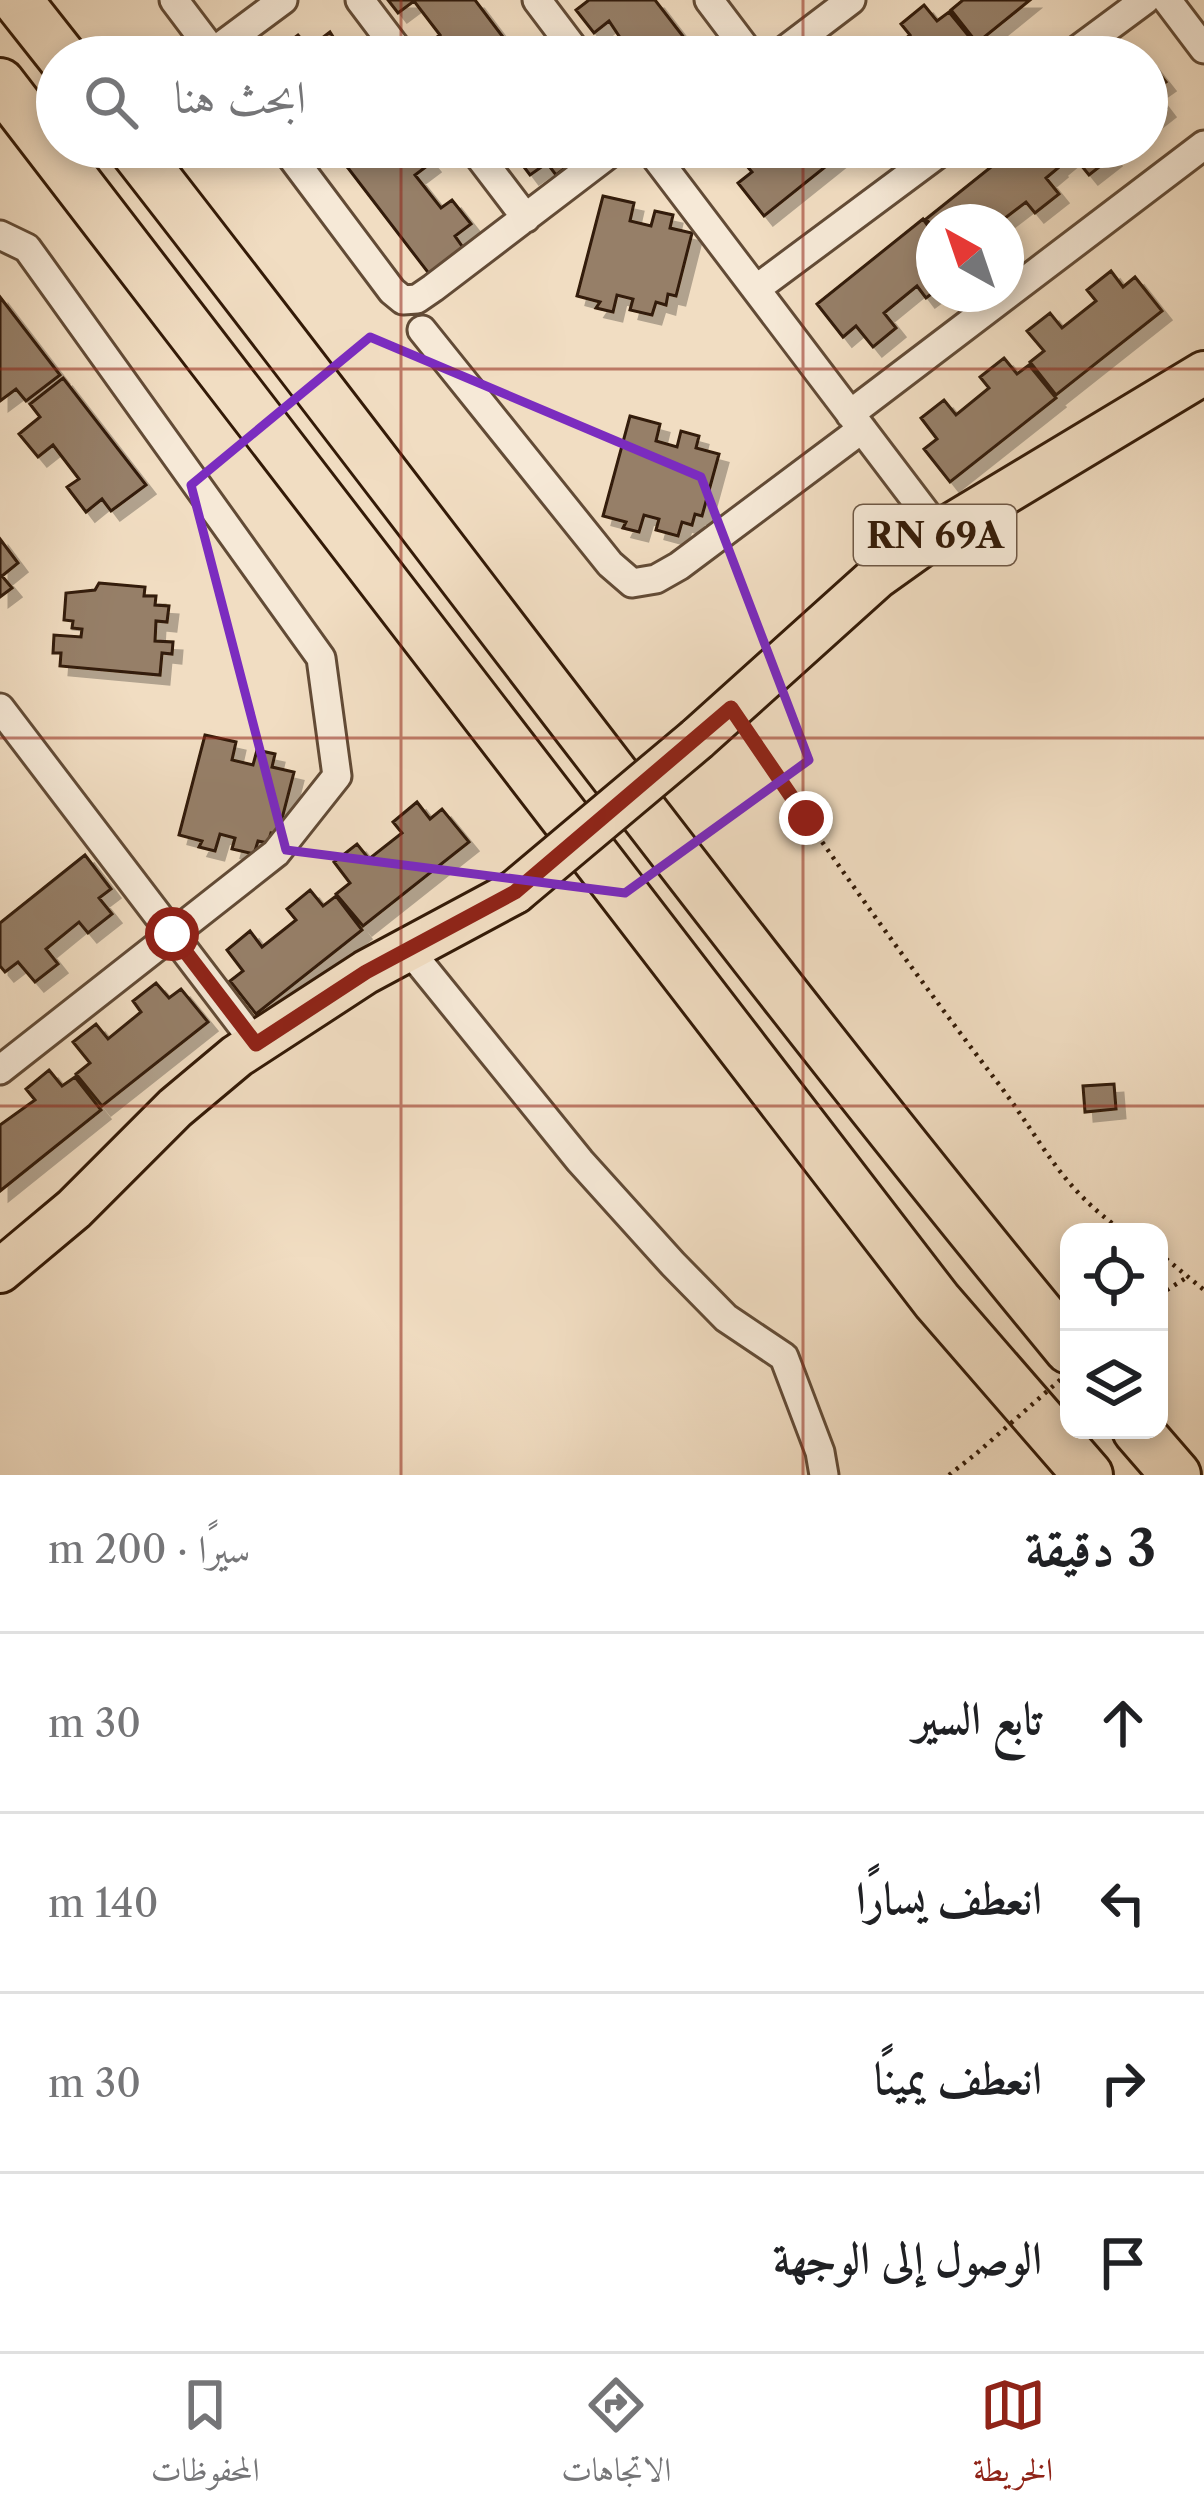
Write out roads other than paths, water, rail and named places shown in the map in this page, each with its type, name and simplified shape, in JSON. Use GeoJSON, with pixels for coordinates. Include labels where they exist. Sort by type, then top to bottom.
{"type":"FeatureCollection","features":[{"type":"Feature","properties":{"kind":"highway"},"geometry":{"type":"LineString","coordinates":[[17,0],[45,36]]}},
{"type":"Feature","properties":{"kind":"highway"},"geometry":{"type":"LineString","coordinates":[[0,83],[36,130]]}},
{"type":"Feature","properties":{"kind":"highway"},"geometry":{"type":"LineString","coordinates":[[65,168],[937,1301],[1088,1475]]}},
{"type":"Feature","properties":{"kind":"highway"},"geometry":{"type":"LineString","coordinates":[[148,168],[349,424],[663,841],[1060,1338]]}},
{"type":"Feature","properties":{"kind":"highway"},"geometry":{"type":"LineString","coordinates":[[1145,1439],[1176,1475]]}},
{"type":"Feature","properties":{"kind":"main road","name":"RN 69A"},"geometry":{"type":"LineString","coordinates":[[0,1271],[74,1209],[175,1108],[256,1044],[366,972],[515,892],[697,739],[877,577],[940,532],[1204,373]]}},
{"type":"Feature","properties":{"kind":"street"},"geometry":{"type":"LineString","coordinates":[[174,0],[201,36]]}},
{"type":"Feature","properties":{"kind":"street"},"geometry":{"type":"LineString","coordinates":[[238,36],[284,0]]}},
{"type":"Feature","properties":{"kind":"street"},"geometry":{"type":"LineString","coordinates":[[360,0],[387,36]]}},
{"type":"Feature","properties":{"kind":"street"},"geometry":{"type":"LineString","coordinates":[[537,0],[564,36]]}},
{"type":"Feature","properties":{"kind":"street"},"geometry":{"type":"LineString","coordinates":[[709,0],[736,36]]}},
{"type":"Feature","properties":{"kind":"street"},"geometry":{"type":"LineString","coordinates":[[804,36],[851,0]]}},
{"type":"Feature","properties":{"kind":"street"},"geometry":{"type":"LineString","coordinates":[[1096,36],[1144,0]]}},
{"type":"Feature","properties":{"kind":"street"},"geometry":{"type":"LineString","coordinates":[[1167,0],[1204,49]]}},
{"type":"Feature","properties":{"kind":"street"},"geometry":{"type":"LineString","coordinates":[[422,330],[610,563],[632,583],[656,579],[679,566],[1204,145]]}},
{"type":"Feature","properties":{"kind":"street"},"geometry":{"type":"LineString","coordinates":[[300,168],[392,292],[403,300],[417,299],[591,168]]}},
{"type":"Feature","properties":{"kind":"street"},"geometry":{"type":"LineString","coordinates":[[488,168],[526,218]]}},
{"type":"Feature","properties":{"kind":"street"},"geometry":{"type":"LineString","coordinates":[[669,168],[940,532]]}},
{"type":"Feature","properties":{"kind":"street"},"geometry":{"type":"LineString","coordinates":[[756,289],[919,168]]}},
{"type":"Feature","properties":{"kind":"street"},"geometry":{"type":"LineString","coordinates":[[0,235],[27,248],[322,658],[337,776],[276,853],[0,1070]]}},
{"type":"Feature","properties":{"kind":"street"},"geometry":{"type":"LineString","coordinates":[[0,708],[256,1044]]}},
{"type":"Feature","properties":{"kind":"street"},"geometry":{"type":"LineString","coordinates":[[409,950],[580,1161],[673,1264],[726,1318],[784,1357],[824,1475]]}}]}
